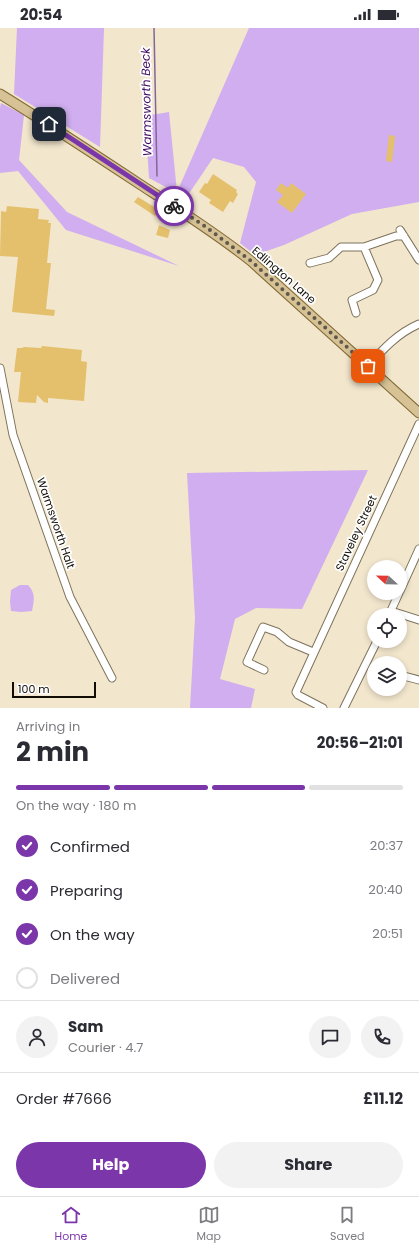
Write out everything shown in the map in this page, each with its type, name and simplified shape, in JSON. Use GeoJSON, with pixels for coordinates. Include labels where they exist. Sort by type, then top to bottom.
{"type":"FeatureCollection","features":[{"type":"Feature","properties":{"kind":"main road","name":"Edlington Lane"},"geometry":{"type":"LineString","coordinates":[[0,94],[49,124],[186,214],[238,251],[251,261],[419,413]]}},
{"type":"Feature","properties":{"kind":"street"},"geometry":{"type":"LineString","coordinates":[[310,263],[329,258],[340,247],[364,247],[402,233],[419,260]]}},
{"type":"Feature","properties":{"kind":"street"},"geometry":{"type":"LineString","coordinates":[[356,313],[352,300],[373,290],[378,280],[364,247]]}},
{"type":"Feature","properties":{"kind":"street"},"geometry":{"type":"LineString","coordinates":[[368,366],[385,346],[419,324]]}},
{"type":"Feature","properties":{"kind":"street","name":"Warmsworth Halt"},"geometry":{"type":"LineString","coordinates":[[0,368],[13,435],[70,597],[112,678]]}},
{"type":"Feature","properties":{"kind":"street","name":"Staveley Street"},"geometry":{"type":"LineString","coordinates":[[323,708],[299,696],[296,692],[313,652],[419,424]]}},
{"type":"Feature","properties":{"kind":"street"},"geometry":{"type":"LineString","coordinates":[[407,576],[419,549]]}},
{"type":"Feature","properties":{"kind":"street"},"geometry":{"type":"LineString","coordinates":[[407,617],[419,620]]}},
{"type":"Feature","properties":{"kind":"street"},"geometry":{"type":"LineString","coordinates":[[264,670],[247,662],[263,627],[277,632],[289,642],[313,652]]}},
{"type":"Feature","properties":{"kind":"street"},"geometry":{"type":"LineString","coordinates":[[344,708],[373,648]]}},
{"type":"Feature","properties":{"kind":"street"},"geometry":{"type":"LineString","coordinates":[[407,677],[419,680]]}},
{"type":"Feature","properties":{"kind":"shaded area"},"geometry":{"type":"Polygon","coordinates":[[[17,28],[104,28],[100,147],[14,94],[17,28]]]}},
{"type":"Feature","properties":{"kind":"shaded area"},"geometry":{"type":"Polygon","coordinates":[[[249,28],[419,28],[419,202],[352,214],[284,245],[255,255],[240,243],[256,182],[244,167],[213,158],[186,198],[149,178],[145,116],[169,112],[177,192],[249,28]]]}},
{"type":"Feature","properties":{"kind":"shaded area"},"geometry":{"type":"Polygon","coordinates":[[[1,103],[24,115],[19,160],[67,212],[179,266],[66,230],[18,171],[0,173],[1,103]]]}},
{"type":"Feature","properties":{"kind":"shaded area"},"geometry":{"type":"Polygon","coordinates":[[[368,470],[302,609],[256,608],[235,619],[220,679],[255,689],[251,708],[190,708],[195,618],[187,473],[368,470]]]}},
{"type":"Feature","properties":{"kind":"shaded area"},"geometry":{"type":"Polygon","coordinates":[[[20,585],[28,585],[32,591],[34,600],[32,611],[11,611],[11,590],[20,585]]]}},
{"type":"Feature","properties":{"kind":"building"},"geometry":{"type":"Polygon","coordinates":[[[389,135],[395,136],[392,162],[386,161],[389,135]]]}},
{"type":"Feature","properties":{"kind":"building"},"geometry":{"type":"Polygon","coordinates":[[[213,174],[237,190],[236,192],[238,194],[233,203],[230,201],[223,212],[209,203],[211,200],[199,192],[205,183],[207,184],[213,174]]]}},
{"type":"Feature","properties":{"kind":"building"},"geometry":{"type":"Polygon","coordinates":[[[281,183],[288,188],[291,183],[306,194],[292,213],[277,202],[283,195],[276,190],[281,183]]]}},
{"type":"Feature","properties":{"kind":"building"},"geometry":{"type":"Polygon","coordinates":[[[138,197],[159,210],[155,216],[134,202],[138,197]]]}},
{"type":"Feature","properties":{"kind":"building"},"geometry":{"type":"Polygon","coordinates":[[[7,206],[39,209],[38,219],[49,220],[48,223],[51,223],[47,263],[51,263],[46,309],[55,310],[54,316],[12,312],[18,257],[0,256],[1,211],[6,212],[7,206]]]}},
{"type":"Feature","properties":{"kind":"building"},"geometry":{"type":"Polygon","coordinates":[[[159,225],[170,230],[168,238],[156,235],[159,225]]]}},
{"type":"Feature","properties":{"kind":"building"},"geometry":{"type":"Polygon","coordinates":[[[42,346],[82,350],[81,361],[87,362],[84,401],[48,398],[48,403],[44,402],[37,395],[36,403],[18,402],[21,372],[14,372],[17,348],[41,348],[42,346]]]}},
{"type":"Feature","properties":{"kind":"waterway","name":"Warmsworth Beck"},"geometry":{"type":"LineString","coordinates":[[154,28],[157,176]]}},
{"type":"Feature","properties":{"kind":"way so far"},"geometry":{"type":"LineString","coordinates":[[174,206],[206,227],[251,261],[368,366]]}},
{"type":"Feature","properties":{"kind":"route"},"geometry":{"type":"LineString","coordinates":[[49,124],[174,206]]}}]}
